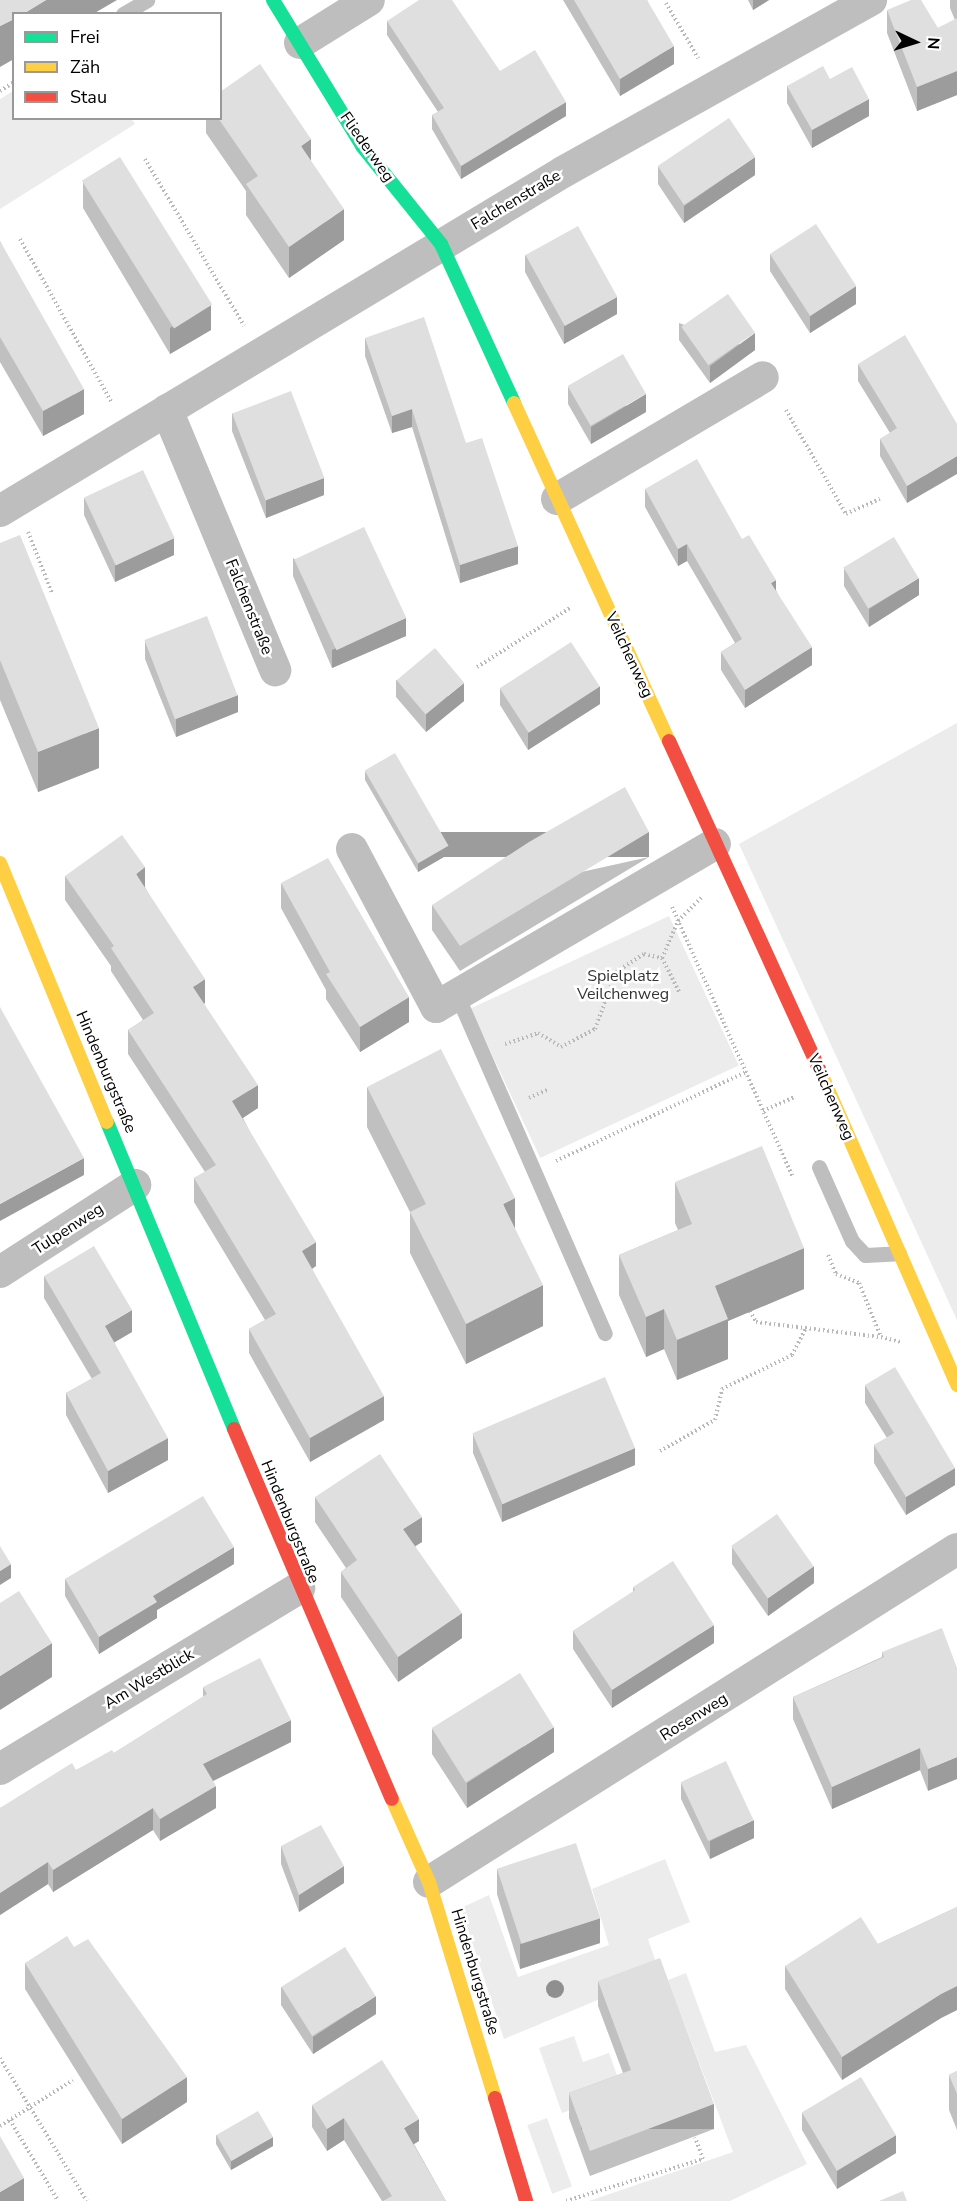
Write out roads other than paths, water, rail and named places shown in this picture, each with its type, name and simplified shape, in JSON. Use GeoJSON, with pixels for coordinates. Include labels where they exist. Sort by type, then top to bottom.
{"type":"FeatureCollection","features":[{"type":"Feature","properties":{"kind":"street","name":"Fliederweg"},"geometry":{"type":"LineString","coordinates":[[273,0],[362,146],[441,244]]}},
{"type":"Feature","properties":{"kind":"street"},"geometry":{"type":"LineString","coordinates":[[300,43],[369,0]]}},
{"type":"Feature","properties":{"kind":"street","name":"Falchenstraße"},"geometry":{"type":"LineString","coordinates":[[8,506],[441,244],[872,0]]}},
{"type":"Feature","properties":{"kind":"street","name":"Veilchenweg"},"geometry":{"type":"LineString","coordinates":[[441,244],[715,844],[957,1385]]}},
{"type":"Feature","properties":{"kind":"street"},"geometry":{"type":"LineString","coordinates":[[557,499],[763,377]]}},
{"type":"Feature","properties":{"kind":"street","name":"Falchenstraße"},"geometry":{"type":"LineString","coordinates":[[167,410],[275,670]]}},
{"type":"Feature","properties":{"kind":"street"},"geometry":{"type":"LineString","coordinates":[[352,849],[436,1007],[715,844]]}},
{"type":"Feature","properties":{"kind":"street","name":"Hindenburgstraße"},"geometry":{"type":"LineString","coordinates":[[0,863],[135,1185],[299,1588],[429,1882],[497,2099],[526,2201]]}},
{"type":"Feature","properties":{"kind":"street","name":"Tulpenweg"},"geometry":{"type":"LineString","coordinates":[[0,1272],[135,1185]]}},
{"type":"Feature","properties":{"kind":"street","name":"Rosenweg"},"geometry":{"type":"LineString","coordinates":[[429,1882],[957,1549]]}},
{"type":"Feature","properties":{"kind":"street","name":"Am Westblick"},"geometry":{"type":"LineString","coordinates":[[0,1770],[299,1588]]}},
{"type":"Feature","properties":{"kind":"lane"},"geometry":{"type":"LineString","coordinates":[[126,12],[147,0]]}},
{"type":"Feature","properties":{"kind":"lane"},"geometry":{"type":"LineString","coordinates":[[457,994],[605,1334]]}},
{"type":"Feature","properties":{"kind":"lane"},"geometry":{"type":"LineString","coordinates":[[819,1167],[852,1241],[865,1255],[899,1252]]}},
{"type":"Feature","properties":{"kind":"lane"},"geometry":{"type":"LineString","coordinates":[[497,2099],[515,2092]]}},
{"type":"Feature","properties":{"kind":"park label","name":"Spielplatz Veilchenweg"},"geometry":{"type":"Point","coordinates":[623,985]}}]}
